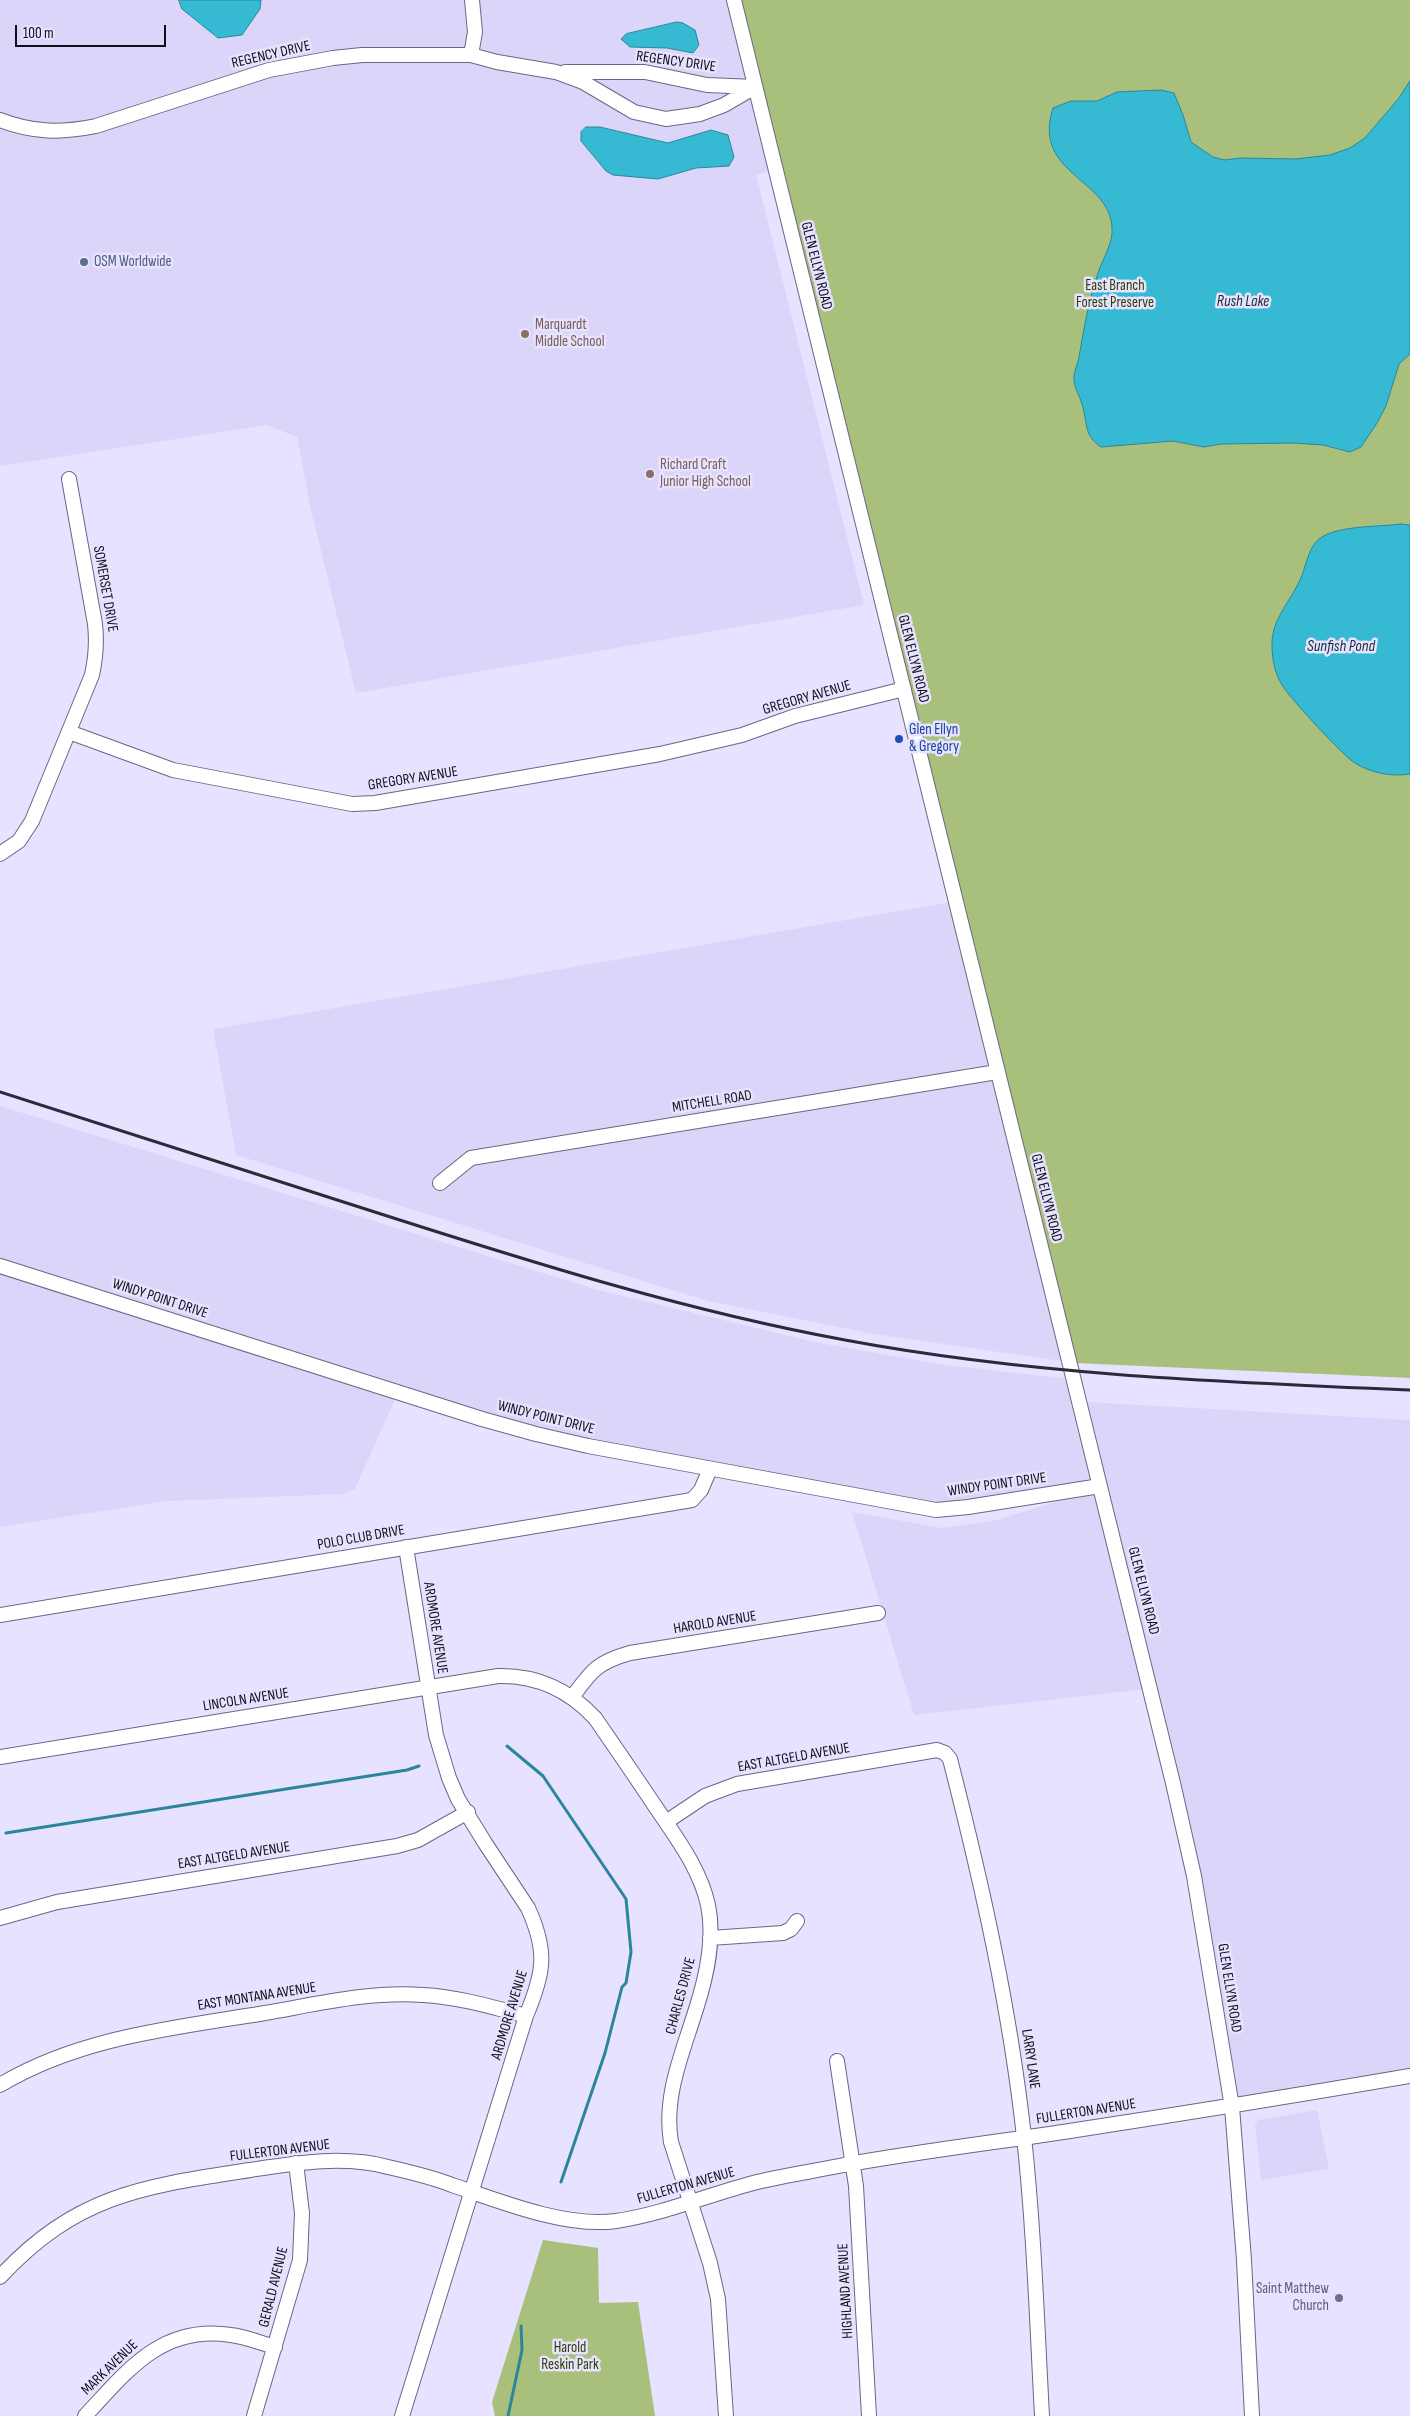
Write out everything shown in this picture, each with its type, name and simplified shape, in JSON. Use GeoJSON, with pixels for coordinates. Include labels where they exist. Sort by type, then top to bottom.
{"type":"FeatureCollection","features":[{"type":"Feature","properties":{"kind":"street"},"geometry":{"type":"LineString","coordinates":[[471,55],[475,32],[472,0]]}},
{"type":"Feature","properties":{"kind":"street","name":"GLEN ELLYN ROAD"},"geometry":{"type":"LineString","coordinates":[[734,0],[1100,1486],[1192,1868],[1232,2107],[1244,2260],[1252,2416]]}},
{"type":"Feature","properties":{"kind":"street","name":"REGENCY DRIVE"},"geometry":{"type":"LineString","coordinates":[[0,120],[16,126],[40,131],[73,130],[96,126],[235,79],[294,64],[362,55],[471,55],[498,62],[556,72],[645,72],[707,85],[755,87]]}},
{"type":"Feature","properties":{"kind":"street","name":"REGENCY DRIVE"},"geometry":{"type":"LineString","coordinates":[[556,72],[583,82],[634,112],[666,119],[700,114],[716,108],[755,87]]}},
{"type":"Feature","properties":{"kind":"street","name":"SOMERSET DRIVE"},"geometry":{"type":"LineString","coordinates":[[69,478],[97,643],[92,675],[69,732]]}},
{"type":"Feature","properties":{"kind":"street","name":"GREGORY AVENUE"},"geometry":{"type":"LineString","coordinates":[[69,732],[173,770],[352,804],[375,803],[660,754],[742,735],[795,716],[904,688]]}},
{"type":"Feature","properties":{"kind":"street"},"geometry":{"type":"LineString","coordinates":[[0,854],[19,841],[32,822],[69,732]]}},
{"type":"Feature","properties":{"kind":"street","name":"MITCHELL ROAD"},"geometry":{"type":"LineString","coordinates":[[440,1183],[470,1158],[998,1072]]}},
{"type":"Feature","properties":{"kind":"street","name":"WINDY POINT DRIVE"},"geometry":{"type":"LineString","coordinates":[[0,1266],[491,1421],[588,1446],[936,1510],[968,1507],[1100,1486]]}},
{"type":"Feature","properties":{"kind":"street","name":"POLO CLUB DRIVE"},"geometry":{"type":"LineString","coordinates":[[0,1615],[692,1500],[701,1490],[710,1469]]}},
{"type":"Feature","properties":{"kind":"street","name":"ARDMORE AVENUE"},"geometry":{"type":"LineString","coordinates":[[402,2416],[526,2016],[540,1982],[542,1956],[536,1924],[528,1908],[458,1799],[440,1754],[406,1547]]}},
{"type":"Feature","properties":{"kind":"street","name":"HAROLD AVENUE"},"geometry":{"type":"LineString","coordinates":[[573,1696],[590,1673],[608,1659],[630,1652],[878,1613]]}},
{"type":"Feature","properties":{"kind":"street","name":"CHARLES DRIVE"},"geometry":{"type":"LineString","coordinates":[[498,1676],[516,1675],[536,1679],[573,1696],[595,1718],[666,1822],[688,1857],[703,1887],[708,1905],[710,1938],[705,1979],[675,2077],[669,2109],[671,2142],[710,2263],[718,2298],[726,2416]]}},
{"type":"Feature","properties":{"kind":"street","name":"LINCOLN AVENUE"},"geometry":{"type":"LineString","coordinates":[[0,1757],[498,1676]]}},
{"type":"Feature","properties":{"kind":"street","name":"EAST ALTGELD AVENUE"},"geometry":{"type":"LineString","coordinates":[[666,1822],[704,1796],[737,1784],[937,1750]]}},
{"type":"Feature","properties":{"kind":"street","name":"LARRY LANE"},"geometry":{"type":"LineString","coordinates":[[937,1750],[945,1753],[950,1759],[990,1927],[1008,2021],[1024,2138],[1042,2416]]}},
{"type":"Feature","properties":{"kind":"street","name":"EAST ALTGELD AVENUE"},"geometry":{"type":"LineString","coordinates":[[0,1918],[57,1902],[397,1846],[418,1840],[468,1812]]}},
{"type":"Feature","properties":{"kind":"street"},"geometry":{"type":"LineString","coordinates":[[710,1938],[782,1933],[792,1929],[797,1922]]}},
{"type":"Feature","properties":{"kind":"street","name":"EAST MONTANA AVENUE"},"geometry":{"type":"LineString","coordinates":[[0,2085],[61,2055],[126,2036],[358,1997],[401,1994],[445,1997],[473,2001],[526,2016]]}},
{"type":"Feature","properties":{"kind":"street","name":"HIGHLAND AVENUE"},"geometry":{"type":"LineString","coordinates":[[837,2060],[857,2195],[869,2416]]}},
{"type":"Feature","properties":{"kind":"street","name":"FULLERTON AVENUE"},"geometry":{"type":"LineString","coordinates":[[0,2277],[47,2233],[77,2214],[110,2199],[146,2187],[296,2163],[328,2160],[384,2166],[455,2185],[471,2193],[569,2220],[603,2222],[642,2216],[757,2182],[853,2164],[1232,2107],[1410,2076]]}},
{"type":"Feature","properties":{"kind":"street","name":"GERALD AVENUE"},"geometry":{"type":"LineString","coordinates":[[254,2416],[276,2347],[300,2260],[302,2213],[296,2163]]}},
{"type":"Feature","properties":{"kind":"street","name":"MARK AVENUE"},"geometry":{"type":"LineString","coordinates":[[85,2416],[136,2362],[147,2353],[168,2342],[195,2335],[218,2333],[276,2347]]}},
{"type":"Feature","properties":{"kind":"shaded area"},"geometry":{"type":"Polygon","coordinates":[[[0,0],[730,0],[771,171],[756,175],[864,605],[356,693],[311,510],[297,437],[267,425],[0,466],[0,0]]]}},
{"type":"Feature","properties":{"kind":"shaded area"},"geometry":{"type":"Polygon","coordinates":[[[951,902],[1062,1361],[874,1334],[708,1301],[236,1155],[213,1029],[951,902]]]}},
{"type":"Feature","properties":{"kind":"shaded area"},"geometry":{"type":"Polygon","coordinates":[[[0,1106],[598,1290],[819,1343],[945,1365],[1070,1379],[1095,1481],[936,1505],[591,1443],[400,1388],[355,1489],[343,1494],[167,1501],[0,1527],[0,1106]]]}},
{"type":"Feature","properties":{"kind":"shaded area"},"geometry":{"type":"Polygon","coordinates":[[[1087,1402],[1410,1420],[1410,2071],[1236,2101],[1135,1604],[1087,1402]]]}},
{"type":"Feature","properties":{"kind":"shaded area"},"geometry":{"type":"Polygon","coordinates":[[[1096,1489],[1147,1689],[914,1715],[852,1512],[942,1528],[997,1520],[1096,1489]]]}},
{"type":"Feature","properties":{"kind":"shaded area"},"geometry":{"type":"Polygon","coordinates":[[[1317,2110],[1329,2169],[1261,2180],[1255,2125],[1258,2120],[1317,2110]]]}},
{"type":"Feature","properties":{"kind":"green space","name":"East Branch Forest Preserve"},"geometry":{"type":"Polygon","coordinates":[[[737,0],[1410,0],[1410,1378],[1075,1363],[737,0]]]}},
{"type":"Feature","properties":{"kind":"green space","name":"Harold Reskin Park"},"geometry":{"type":"Polygon","coordinates":[[[543,2240],[598,2248],[599,2303],[638,2302],[655,2416],[495,2416],[492,2402],[543,2240]]]}},
{"type":"Feature","properties":{"kind":"water"},"geometry":{"type":"Polygon","coordinates":[[[179,0],[261,0],[260,9],[242,35],[218,38],[182,9],[179,0]]]}},
{"type":"Feature","properties":{"kind":"water"},"geometry":{"type":"Polygon","coordinates":[[[677,22],[683,23],[695,30],[699,45],[693,53],[667,48],[630,47],[621,39],[626,34],[677,22]]]}},
{"type":"Feature","properties":{"kind":"water","name":"Rush Lake"},"geometry":{"type":"Polygon","coordinates":[[[1410,81],[1410,354],[1399,364],[1386,406],[1361,447],[1350,452],[1323,445],[1294,443],[1221,444],[1204,447],[1173,441],[1101,447],[1096,443],[1089,434],[1074,376],[1091,296],[1110,244],[1112,233],[1109,215],[1101,200],[1075,176],[1053,149],[1049,131],[1053,108],[1071,101],[1097,101],[1117,92],[1161,90],[1174,93],[1191,142],[1213,157],[1224,160],[1241,158],[1296,159],[1330,155],[1350,148],[1365,138],[1399,98],[1410,81]]]}},
{"type":"Feature","properties":{"kind":"water"},"geometry":{"type":"Polygon","coordinates":[[[586,127],[600,127],[668,143],[711,130],[728,135],[734,157],[729,166],[696,168],[658,179],[613,175],[606,171],[581,141],[581,132],[586,127]]]}},
{"type":"Feature","properties":{"kind":"water","name":"Sunfish Pond"},"geometry":{"type":"Polygon","coordinates":[[[1410,525],[1410,774],[1396,775],[1374,772],[1355,763],[1329,739],[1282,685],[1274,666],[1272,646],[1278,619],[1300,580],[1312,547],[1319,539],[1336,531],[1358,527],[1410,525]]]}},
{"type":"Feature","properties":{"kind":"waterway"},"geometry":{"type":"LineString","coordinates":[[507,1746],[543,1776],[626,1899],[631,1952],[626,1983],[622,1987],[605,2053],[561,2182]]}},
{"type":"Feature","properties":{"kind":"waterway"},"geometry":{"type":"LineString","coordinates":[[6,1833],[407,1770],[419,1766]]}},
{"type":"Feature","properties":{"kind":"waterway"},"geometry":{"type":"LineString","coordinates":[[508,2416],[522,2350],[521,2326]]}},
{"type":"Feature","properties":{"kind":"railway"},"geometry":{"type":"LineString","coordinates":[[0,1092],[553,1268],[727,1315],[786,1328],[915,1352],[1056,1369],[1197,1380],[1410,1390]]}},
{"type":"Feature","properties":{"kind":"place","name":"OSM Worldwide"},"geometry":{"type":"Point","coordinates":[84,262]}},
{"type":"Feature","properties":{"kind":"place","name":"Marquardt Middle School"},"geometry":{"type":"Point","coordinates":[525,334]}},
{"type":"Feature","properties":{"kind":"place","name":"Richard Craft Junior High School"},"geometry":{"type":"Point","coordinates":[650,474]}},
{"type":"Feature","properties":{"kind":"place","name":"Glen Ellyn & Gregory"},"geometry":{"type":"Point","coordinates":[899,739]}},
{"type":"Feature","properties":{"kind":"place","name":"Saint Matthew Church"},"geometry":{"type":"Point","coordinates":[1339,2298]}}]}
